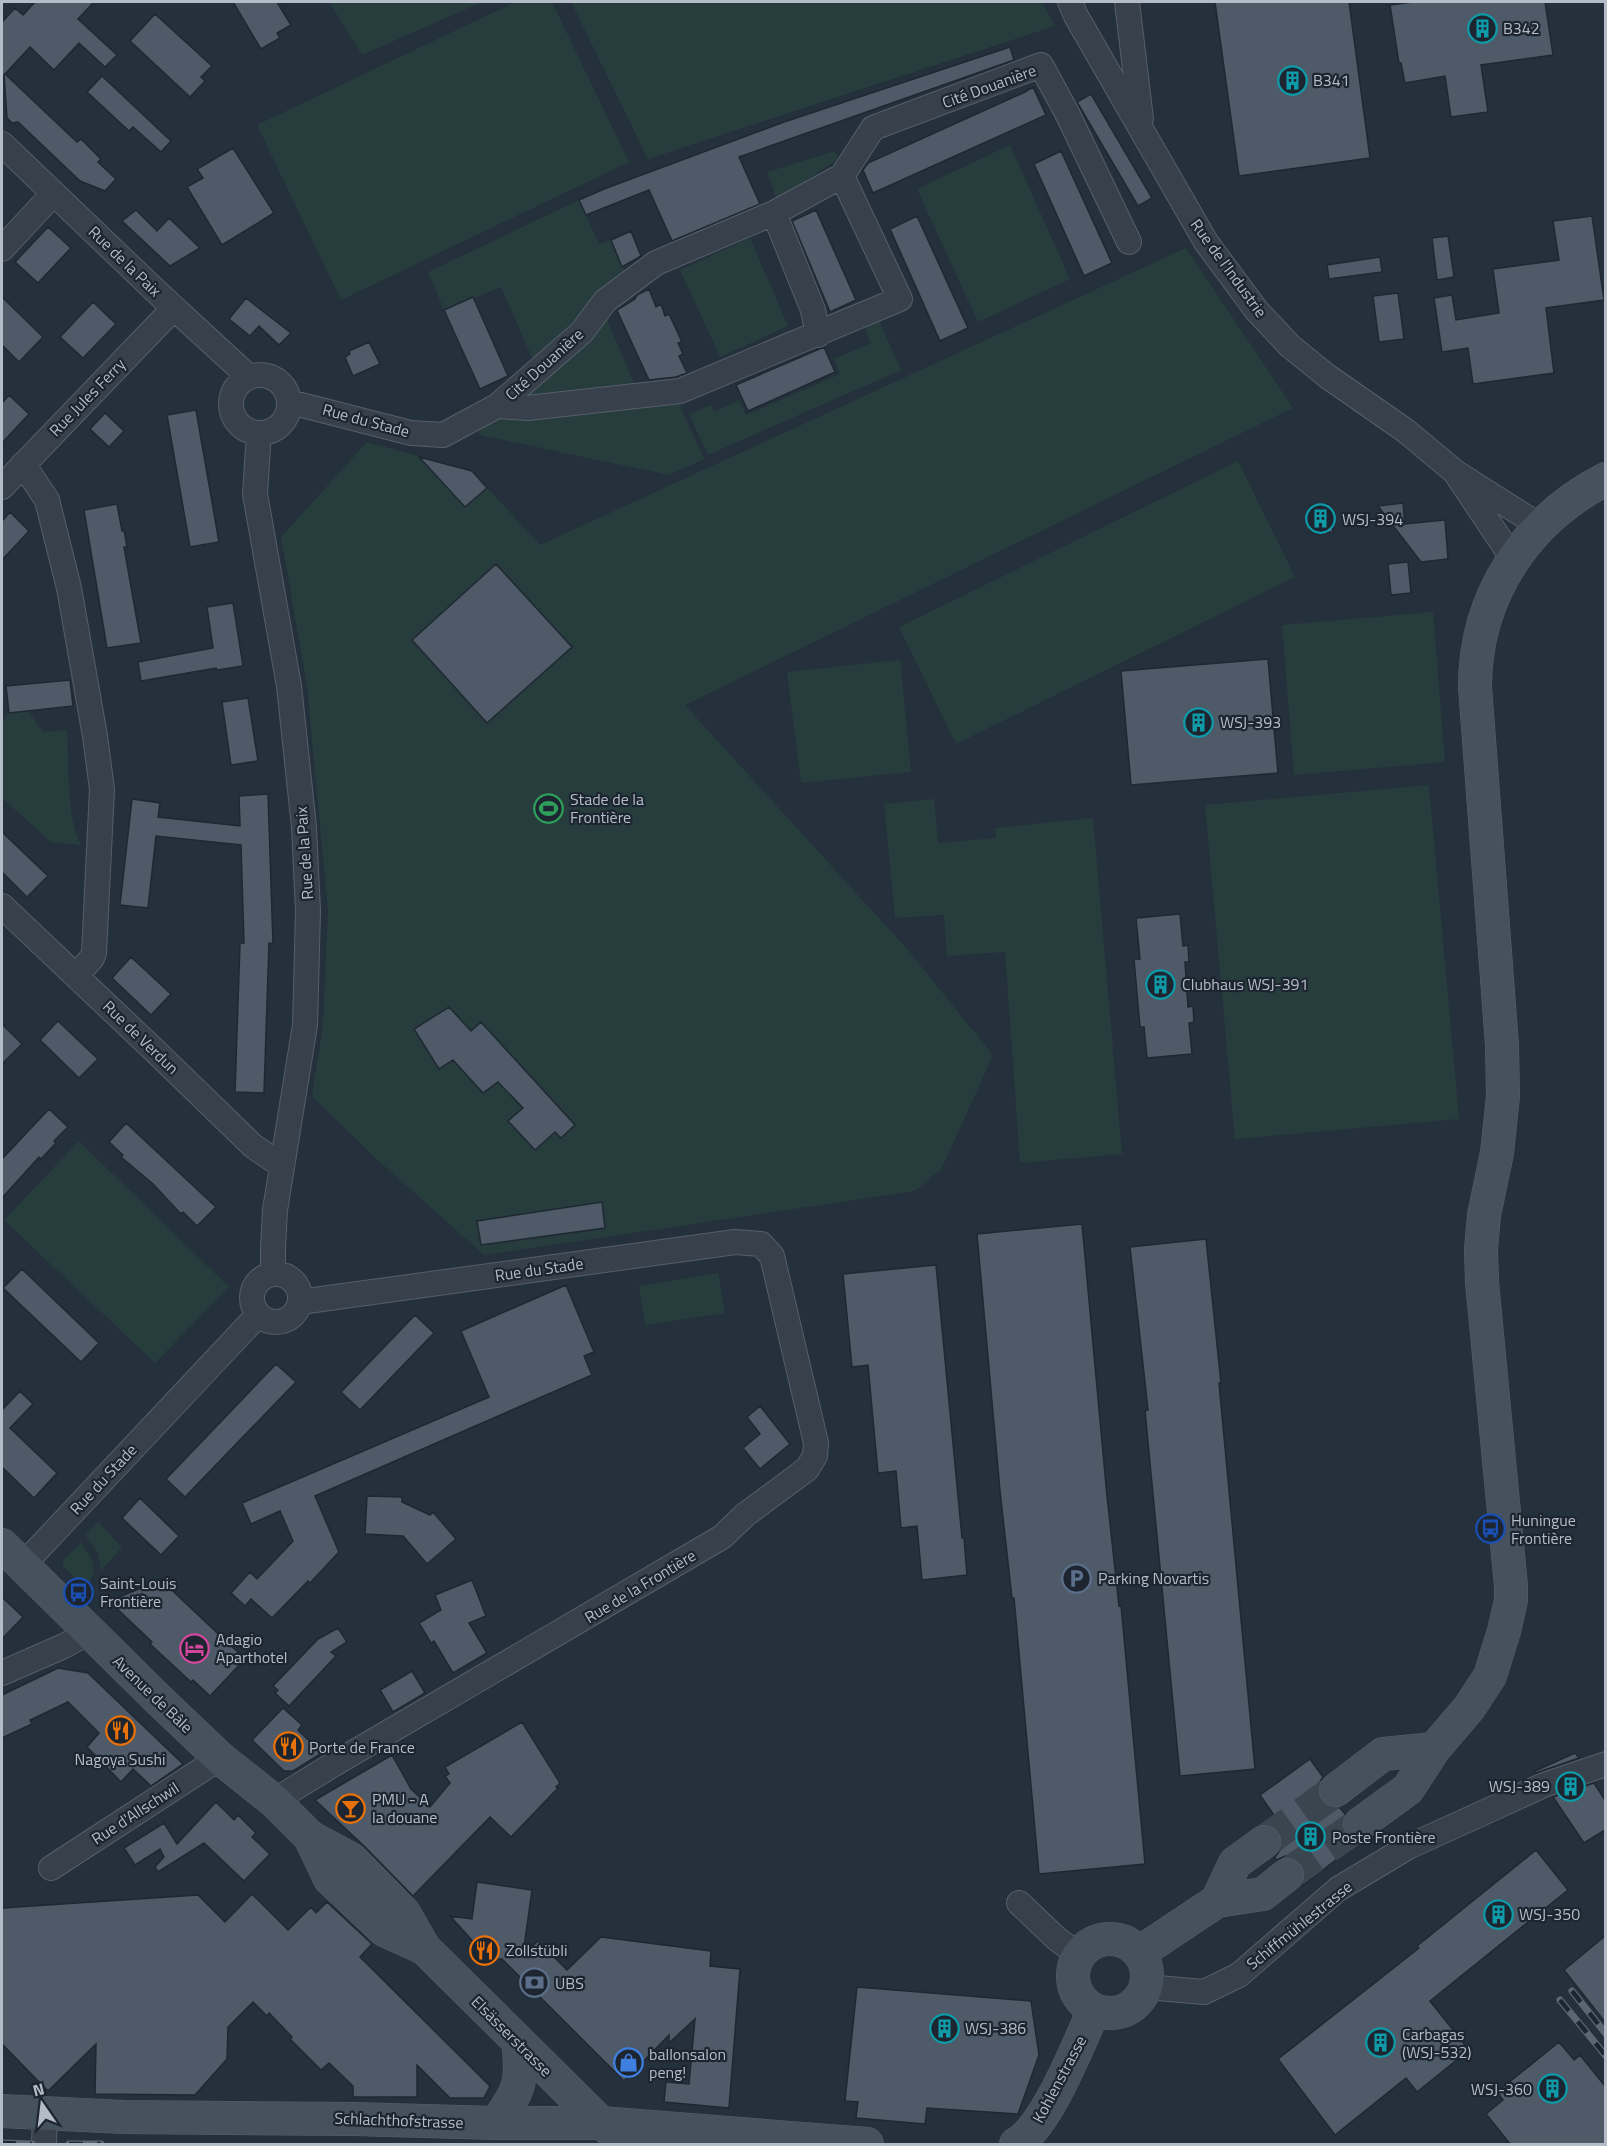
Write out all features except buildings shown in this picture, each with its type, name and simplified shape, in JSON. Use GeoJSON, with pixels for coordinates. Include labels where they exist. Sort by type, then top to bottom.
{"type":"FeatureCollection","features":[{"type":"Feature","properties":{"kind":"main road"},"geometry":{"type":"LineString","coordinates":[[1360,1824],[1408,1789],[1434,1749],[1469,1708],[1490,1676],[1511,1600],[1481,1271],[1484,1215],[1497,1153],[1503,1096],[1502,1045],[1475,664],[1480,635],[1491,603],[1513,559],[1540,526],[1579,494],[1605,479]]}},
{"type":"Feature","properties":{"kind":"main road","name":"Avenue de Bâle"},"geometry":{"type":"LineString","coordinates":[[12,1555],[220,1758],[274,1801],[310,1837],[351,1859],[397,1906]]}},
{"type":"Feature","properties":{"kind":"main road"},"geometry":{"type":"LineString","coordinates":[[1336,1790],[1383,1754],[1434,1749]]}},
{"type":"Feature","properties":{"kind":"main road","name":"Avenue de Bâle"},"geometry":{"type":"LineString","coordinates":[[310,1837],[330,1879],[357,1904]]}},
{"type":"Feature","properties":{"kind":"main road"},"geometry":{"type":"LineString","coordinates":[[1217,1901],[1235,1863],[1264,1842]]}},
{"type":"Feature","properties":{"kind":"main road"},"geometry":{"type":"LineString","coordinates":[[1139,1953],[1217,1901],[1263,1894],[1287,1875]]}},
{"type":"Feature","properties":{"kind":"main road","name":"Elsässerstrasse"},"geometry":{"type":"LineString","coordinates":[[357,1904],[384,1930],[424,1948]]}},
{"type":"Feature","properties":{"kind":"main road","name":"Elsässerstrasse"},"geometry":{"type":"LineString","coordinates":[[397,1906],[404,1913],[424,1948],[518,2041],[602,2134],[630,2145]]}},
{"type":"Feature","properties":{"kind":"main road"},"geometry":{"type":"LineString","coordinates":[[1114,1939],[1132,1946],[1139,1953],[1147,1969],[1146,1987],[1135,2004],[1126,2010],[1105,2013],[1086,2005],[1075,1990],[1073,1972],[1079,1955],[1095,1943],[1114,1939]]}},
{"type":"Feature","properties":{"kind":"main road","name":"Kohlenstrasse"},"geometry":{"type":"LineString","coordinates":[[1019,2144],[1033,2130],[1052,2099],[1094,2010]]}},
{"type":"Feature","properties":{"kind":"main road"},"geometry":{"type":"LineString","coordinates":[[496,2123],[513,2100],[519,2086],[521,2069],[518,2041]]}},
{"type":"Feature","properties":{"kind":"main road","name":"Schlachthofstrasse"},"geometry":{"type":"LineString","coordinates":[[2,2111],[44,2130],[123,2117],[353,2119],[496,2123],[602,2134],[796,2142]]}},
{"type":"Feature","properties":{"kind":"main road"},"geometry":{"type":"LineString","coordinates":[[796,2142],[867,2145]]}},
{"type":"Feature","properties":{"kind":"street","name":"Rue de l'Industrie"},"geometry":{"type":"LineString","coordinates":[[1070,2],[1206,242],[1257,311],[1290,346],[1327,376],[1406,431],[1455,472],[1540,526]]}},
{"type":"Feature","properties":{"kind":"street","name":"Rue de l'Industrie"},"geometry":{"type":"LineString","coordinates":[[1127,2],[1142,130]]}},
{"type":"Feature","properties":{"kind":"street","name":"Cité Douanière"},"geometry":{"type":"LineString","coordinates":[[443,435],[497,406],[582,332],[605,301],[656,263],[774,213],[842,176],[873,128],[1041,65],[1067,113],[1129,242]]}},
{"type":"Feature","properties":{"kind":"street","name":"Rue de la Paix"},"geometry":{"type":"LineString","coordinates":[[2,144],[249,377]]}},
{"type":"Feature","properties":{"kind":"street","name":"Cité Douanière"},"geometry":{"type":"LineString","coordinates":[[497,406],[528,408],[681,391],[900,299],[842,176]]}},
{"type":"Feature","properties":{"kind":"street"},"geometry":{"type":"LineString","coordinates":[[2,249],[53,194]]}},
{"type":"Feature","properties":{"kind":"street"},"geometry":{"type":"LineString","coordinates":[[774,213],[813,310],[818,335]]}},
{"type":"Feature","properties":{"kind":"street","name":"Rue Jules Ferry"},"geometry":{"type":"LineString","coordinates":[[2,487],[174,308]]}},
{"type":"Feature","properties":{"kind":"street"},"geometry":{"type":"LineString","coordinates":[[267,375],[276,379],[283,385],[290,402],[289,412],[278,428],[259,434],[250,432],[241,426],[231,410],[234,390],[240,382],[249,377],[267,375]]}},
{"type":"Feature","properties":{"kind":"street","name":"Rue du Stade"},"geometry":{"type":"LineString","coordinates":[[290,402],[411,433],[443,435]]}},
{"type":"Feature","properties":{"kind":"street","name":"Rue de la Paix"},"geometry":{"type":"LineString","coordinates":[[259,434],[255,494],[289,686],[304,827],[308,911],[305,1024],[292,1118],[275,1210],[273,1274]]}},
{"type":"Feature","properties":{"kind":"street"},"geometry":{"type":"LineString","coordinates":[[23,465],[48,500],[68,580],[102,789],[94,953],[76,976]]}},
{"type":"Feature","properties":{"kind":"street","name":"Rue de l'Industrie"},"geometry":{"type":"LineString","coordinates":[[1455,472],[1513,559]]}},
{"type":"Feature","properties":{"kind":"street","name":"Rue de Verdun"},"geometry":{"type":"LineString","coordinates":[[2,906],[253,1146],[282,1166]]}},
{"type":"Feature","properties":{"kind":"street","name":"Rue du Stade"},"geometry":{"type":"LineString","coordinates":[[300,1302],[735,1242],[761,1244],[772,1256]]}},
{"type":"Feature","properties":{"kind":"street","name":"Rue de la Frontière"},"geometry":{"type":"LineString","coordinates":[[274,1801],[722,1537],[745,1515],[807,1469],[815,1456],[816,1443],[772,1256]]}},
{"type":"Feature","properties":{"kind":"street"},"geometry":{"type":"LineString","coordinates":[[273,1274],[282,1274],[297,1286],[300,1302],[295,1313],[286,1320],[277,1322],[266,1320],[258,1315],[252,1300],[254,1289],[260,1280],[273,1274]]}},
{"type":"Feature","properties":{"kind":"street","name":"Rue du Stade"},"geometry":{"type":"LineString","coordinates":[[12,1555],[258,1315]]}},
{"type":"Feature","properties":{"kind":"street"},"geometry":{"type":"LineString","coordinates":[[2,1673],[64,1646],[89,1632]]}},
{"type":"Feature","properties":{"kind":"street","name":"Rue d'Allschwil"},"geometry":{"type":"LineString","coordinates":[[51,1868],[220,1758]]}},
{"type":"Feature","properties":{"kind":"street","name":"Schiffmühlestrasse"},"geometry":{"type":"LineString","coordinates":[[1146,1987],[1204,1992],[1239,1975],[1338,1889],[1408,1846],[1544,1785],[1605,1764]]}},
{"type":"Feature","properties":{"kind":"street"},"geometry":{"type":"LineString","coordinates":[[1019,1903],[1056,1940],[1079,1955]]}},
{"type":"Feature","properties":{"kind":"green space"},"geometry":{"type":"Polygon","coordinates":[[[329,2],[482,2],[362,55],[329,2]]]}},
{"type":"Feature","properties":{"kind":"green space"},"geometry":{"type":"Polygon","coordinates":[[[515,2],[552,2],[629,162],[341,300],[257,125],[515,2]]]}},
{"type":"Feature","properties":{"kind":"green space"},"geometry":{"type":"Polygon","coordinates":[[[571,2],[1042,2],[1055,26],[648,159],[571,2]]]}},
{"type":"Feature","properties":{"kind":"green space"},"geometry":{"type":"Polygon","coordinates":[[[1010,145],[1070,279],[978,322],[917,189],[1010,145]]]}},
{"type":"Feature","properties":{"kind":"green space"},"geometry":{"type":"Polygon","coordinates":[[[835,151],[838,159],[777,200],[767,172],[835,151]]]}},
{"type":"Feature","properties":{"kind":"green space"},"geometry":{"type":"Polygon","coordinates":[[[579,200],[599,244],[611,240],[626,274],[579,324],[533,360],[501,287],[444,310],[428,272],[579,200]]]}},
{"type":"Feature","properties":{"kind":"green space"},"geometry":{"type":"Polygon","coordinates":[[[750,238],[788,326],[720,357],[680,270],[750,238]]]}},
{"type":"Feature","properties":{"kind":"green space","name":"Stade de la Frontière"},"geometry":{"type":"Polygon","coordinates":[[[1186,248],[1293,408],[685,705],[908,950],[993,1055],[942,1168],[915,1191],[484,1255],[372,1155],[312,1096],[323,1025],[328,911],[307,686],[281,537],[367,442],[472,471],[540,545],[1186,248]]]}},
{"type":"Feature","properties":{"kind":"green space"},"geometry":{"type":"Polygon","coordinates":[[[606,317],[636,388],[527,398],[525,392],[586,345],[606,317]]]}},
{"type":"Feature","properties":{"kind":"green space"},"geometry":{"type":"Polygon","coordinates":[[[879,320],[901,370],[708,455],[689,414],[711,405],[714,412],[739,400],[746,415],[840,374],[834,359],[871,343],[865,327],[879,320]]]}},
{"type":"Feature","properties":{"kind":"green space"},"geometry":{"type":"Polygon","coordinates":[[[678,401],[704,459],[669,475],[480,435],[477,426],[481,421],[678,401]]]}},
{"type":"Feature","properties":{"kind":"green space"},"geometry":{"type":"Polygon","coordinates":[[[1238,461],[1295,577],[956,744],[899,627],[1238,461]]]}},
{"type":"Feature","properties":{"kind":"green space"},"geometry":{"type":"Polygon","coordinates":[[[1433,612],[1445,762],[1294,775],[1282,625],[1433,612]]]}},
{"type":"Feature","properties":{"kind":"green space"},"geometry":{"type":"Polygon","coordinates":[[[900,660],[911,772],[801,783],[787,672],[900,660]]]}},
{"type":"Feature","properties":{"kind":"green space"},"geometry":{"type":"Polygon","coordinates":[[[28,711],[43,732],[67,730],[71,805],[76,833],[81,845],[51,842],[2,798],[2,722],[9,713],[28,711]]]}},
{"type":"Feature","properties":{"kind":"green space"},"geometry":{"type":"Polygon","coordinates":[[[1429,785],[1459,1119],[1235,1139],[1205,805],[1429,785]]]}},
{"type":"Feature","properties":{"kind":"green space"},"geometry":{"type":"Polygon","coordinates":[[[934,799],[938,843],[996,838],[995,828],[1093,818],[1122,1154],[1020,1163],[1005,952],[947,956],[944,915],[895,918],[884,804],[934,799]]]}},
{"type":"Feature","properties":{"kind":"green space"},"geometry":{"type":"Polygon","coordinates":[[[79,1141],[229,1287],[155,1363],[4,1220],[79,1141]]]}},
{"type":"Feature","properties":{"kind":"green space"},"geometry":{"type":"Polygon","coordinates":[[[718,1273],[725,1313],[645,1325],[639,1286],[718,1273]]]}},
{"type":"Feature","properties":{"kind":"green space"},"geometry":{"type":"Polygon","coordinates":[[[98,1522],[122,1547],[101,1571],[97,1551],[85,1535],[98,1522]]]}},
{"type":"Feature","properties":{"kind":"green space"},"geometry":{"type":"Polygon","coordinates":[[[81,1543],[90,1556],[93,1566],[92,1577],[86,1590],[63,1566],[63,1560],[81,1543]]]}},
{"type":"Feature","properties":{"kind":"tunnel"},"geometry":{"type":"LineString","coordinates":[[1264,1842],[1336,1790]]}},
{"type":"Feature","properties":{"kind":"tunnel"},"geometry":{"type":"LineString","coordinates":[[1287,1875],[1360,1824]]}},
{"type":"Feature","properties":{"kind":"railway"},"geometry":{"type":"LineString","coordinates":[[1572,1991],[1606,2034]]}},
{"type":"Feature","properties":{"kind":"railway"},"geometry":{"type":"LineString","coordinates":[[1560,2000],[1606,2056]]}},
{"type":"Feature","properties":{"kind":"railway"},"geometry":{"type":"LineString","coordinates":[[2,2143],[32,2144]]}},
{"type":"Feature","properties":{"kind":"railway"},"geometry":{"type":"LineString","coordinates":[[69,2144],[101,2144]]}},
{"type":"Feature","properties":{"kind":"place","name":"B342"},"geometry":{"type":"Point","coordinates":[1482,28]}},
{"type":"Feature","properties":{"kind":"place","name":"B341"},"geometry":{"type":"Point","coordinates":[1292,80]}},
{"type":"Feature","properties":{"kind":"place","name":"WSJ-394"},"geometry":{"type":"Point","coordinates":[1321,519]}},
{"type":"Feature","properties":{"kind":"place","name":"WSJ-393"},"geometry":{"type":"Point","coordinates":[1199,722]}},
{"type":"Feature","properties":{"kind":"place","name":"Stade de la Frontière"},"geometry":{"type":"Point","coordinates":[549,808]}},
{"type":"Feature","properties":{"kind":"place","name":"Clubhaus WSJ-391"},"geometry":{"type":"Point","coordinates":[1161,984]}},
{"type":"Feature","properties":{"kind":"place","name":"Huningue Frontière"},"geometry":{"type":"Point","coordinates":[1490,1529]}},
{"type":"Feature","properties":{"kind":"place","name":"Parking Novartis"},"geometry":{"type":"Point","coordinates":[1077,1578]}},
{"type":"Feature","properties":{"kind":"place","name":"Saint-Louis Frontière"},"geometry":{"type":"Point","coordinates":[79,1592]}},
{"type":"Feature","properties":{"kind":"place","name":"Adagio Aparthotel"},"geometry":{"type":"Point","coordinates":[195,1648]}},
{"type":"Feature","properties":{"kind":"place","name":"Nagoya Sushi"},"geometry":{"type":"Point","coordinates":[120,1731]}},
{"type":"Feature","properties":{"kind":"place","name":"Porte de France"},"geometry":{"type":"Point","coordinates":[288,1747]}},
{"type":"Feature","properties":{"kind":"place","name":"WSJ-389"},"geometry":{"type":"Point","coordinates":[1571,1786]}},
{"type":"Feature","properties":{"kind":"place","name":"PMU - A la douane"},"geometry":{"type":"Point","coordinates":[351,1808]}},
{"type":"Feature","properties":{"kind":"place","name":"Poste Frontière"},"geometry":{"type":"Point","coordinates":[1311,1837]}},
{"type":"Feature","properties":{"kind":"place","name":"WSJ-350"},"geometry":{"type":"Point","coordinates":[1498,1914]}},
{"type":"Feature","properties":{"kind":"place","name":"Zollstübli"},"geometry":{"type":"Point","coordinates":[485,1950]}},
{"type":"Feature","properties":{"kind":"place","name":"UBS"},"geometry":{"type":"Point","coordinates":[534,1983]}},
{"type":"Feature","properties":{"kind":"place","name":"WSJ-386"},"geometry":{"type":"Point","coordinates":[944,2028]}},
{"type":"Feature","properties":{"kind":"place","name":"Carbagas (WSJ-532)"},"geometry":{"type":"Point","coordinates":[1381,2043]}},
{"type":"Feature","properties":{"kind":"place","name":"ballonsalon peng!"},"geometry":{"type":"Point","coordinates":[628,2063]}},
{"type":"Feature","properties":{"kind":"place","name":"WSJ-360"},"geometry":{"type":"Point","coordinates":[1553,2089]}}]}
